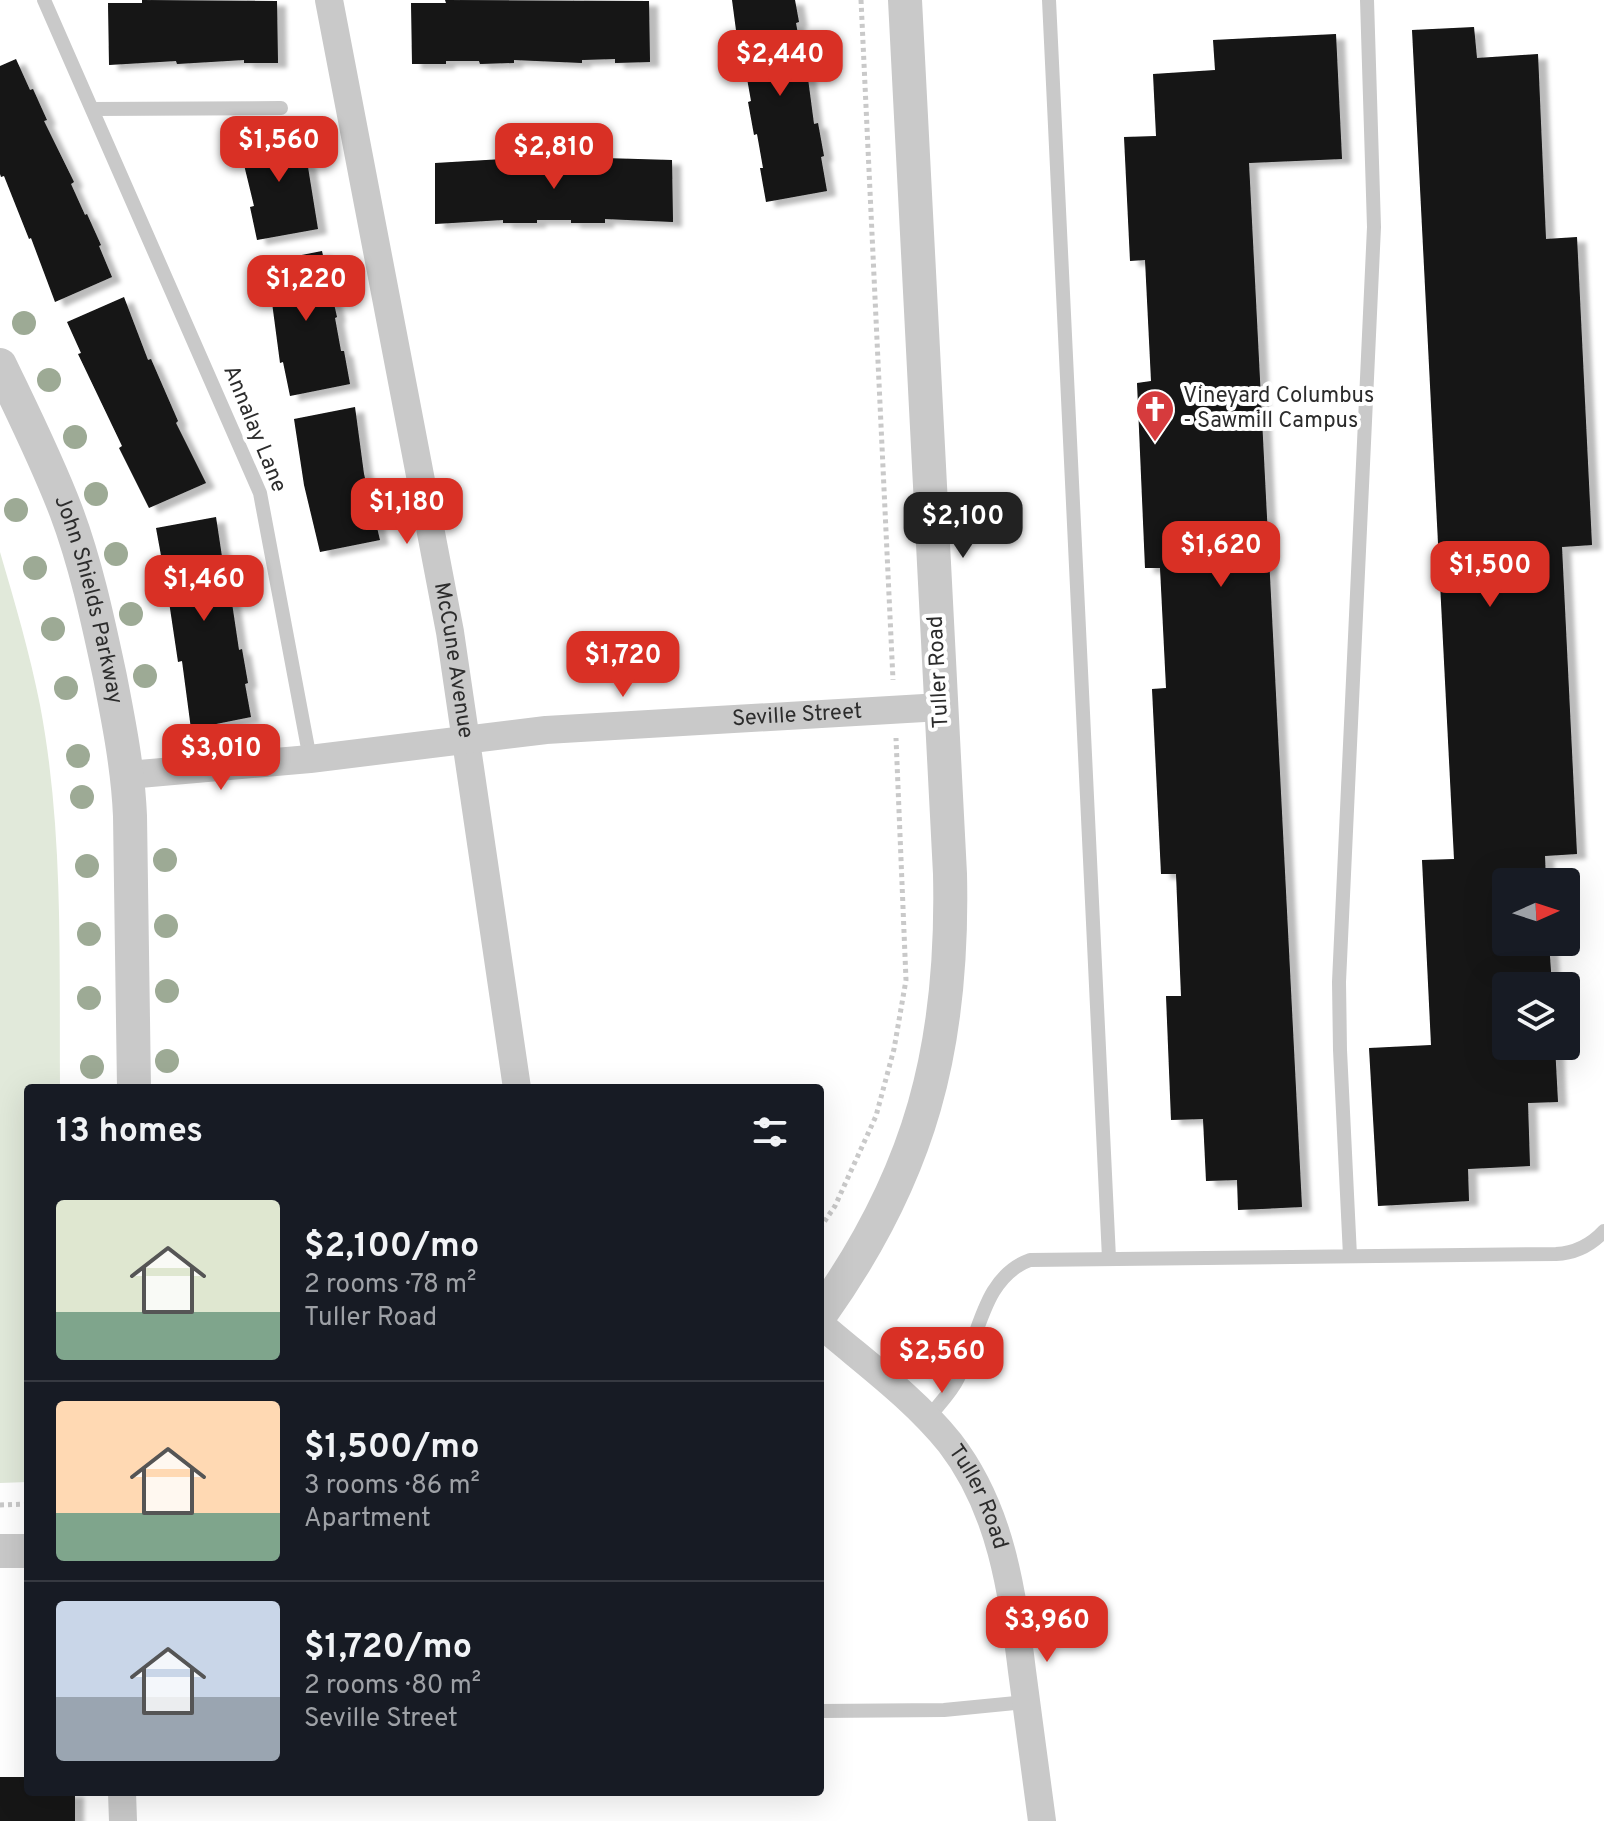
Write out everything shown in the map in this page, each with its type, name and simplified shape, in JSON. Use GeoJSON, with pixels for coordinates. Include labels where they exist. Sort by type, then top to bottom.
{"type":"FeatureCollection","features":[{"type":"Feature","properties":{"kind":"street","name":"McCune Avenue"},"geometry":{"type":"LineString","coordinates":[[329,0],[450,632],[516,1084]]}},
{"type":"Feature","properties":{"kind":"street","name":"Tuller Road"},"geometry":{"type":"LineString","coordinates":[[824,1309],[860,1256],[895,1188],[924,1110],[938,1053],[948,991],[951,918],[905,0]]}},
{"type":"Feature","properties":{"kind":"street","name":"John Shields Parkway"},"geometry":{"type":"LineString","coordinates":[[0,365],[52,478],[88,581],[128,775],[134,1084]]}},
{"type":"Feature","properties":{"kind":"street","name":"Seville Street"},"geometry":{"type":"LineString","coordinates":[[128,775],[310,759],[546,730],[941,707]]}},
{"type":"Feature","properties":{"kind":"street","name":"Tuller Road"},"geometry":{"type":"LineString","coordinates":[[824,1327],[928,1418],[963,1461],[993,1520],[1011,1591],[1042,1821]]}},
{"type":"Feature","properties":{"kind":"street"},"geometry":{"type":"LineString","coordinates":[[0,1551],[24,1551]]}},
{"type":"Feature","properties":{"kind":"street"},"geometry":{"type":"LineString","coordinates":[[122,1796],[123,1821]]}},
{"type":"Feature","properties":{"kind":"lane","name":"Annalay Lane"},"geometry":{"type":"LineString","coordinates":[[44,0],[260,493],[310,759]]}},
{"type":"Feature","properties":{"kind":"lane"},"geometry":{"type":"LineString","coordinates":[[1049,0],[1109,1258]]}},
{"type":"Feature","properties":{"kind":"lane"},"geometry":{"type":"LineString","coordinates":[[1350,1256],[1339,982],[1374,227],[1367,0]]}},
{"type":"Feature","properties":{"kind":"lane"},"geometry":{"type":"LineString","coordinates":[[92,109],[281,108]]}},
{"type":"Feature","properties":{"kind":"lane"},"geometry":{"type":"LineString","coordinates":[[928,1418],[957,1381],[983,1312],[1007,1273],[1037,1259],[1567,1253],[1587,1246],[1604,1231]]}},
{"type":"Feature","properties":{"kind":"lane"},"geometry":{"type":"LineString","coordinates":[[824,1711],[944,1710],[1026,1702]]}},
{"type":"Feature","properties":{"kind":"path"},"geometry":{"type":"LineString","coordinates":[[824,1222],[835,1206],[876,1116],[894,1049],[906,980],[861,0]]}},
{"type":"Feature","properties":{"kind":"path"},"geometry":{"type":"LineString","coordinates":[[0,1505],[24,1504]]}},
{"type":"Feature","properties":{"kind":"green space"},"geometry":{"type":"Polygon","coordinates":[[[0,552],[36,686],[48,752],[59,896],[60,1084],[24,1084],[24,1482],[0,1483],[0,552]]]}},
{"type":"Feature","properties":{"kind":"building"},"geometry":{"type":"Polygon","coordinates":[[[142,0],[277,1],[278,63],[244,63],[244,60],[109,65],[108,3],[142,3],[142,0]]]}},
{"type":"Feature","properties":{"kind":"building"},"geometry":{"type":"Polygon","coordinates":[[[445,0],[649,1],[650,62],[615,63],[615,59],[582,60],[582,63],[514,60],[514,63],[446,61],[446,64],[412,64],[411,3],[446,3],[445,0]]]}},
{"type":"Feature","properties":{"kind":"building"},"geometry":{"type":"Polygon","coordinates":[[[732,0],[795,0],[799,22],[796,23],[802,57],[805,56],[814,124],[818,123],[824,156],[821,157],[827,191],[766,202],[760,168],[763,168],[748,102],[751,101],[745,67],[741,68],[732,0]]]}},
{"type":"Feature","properties":{"kind":"building"},"geometry":{"type":"Polygon","coordinates":[[[1474,27],[1477,58],[1538,54],[1546,239],[1577,237],[1592,545],[1562,547],[1577,854],[1545,856],[1545,868],[1492,868],[1492,956],[1550,956],[1551,972],[1492,972],[1492,1060],[1556,1060],[1558,1102],[1528,1103],[1530,1166],[1468,1169],[1469,1201],[1378,1206],[1369,1048],[1431,1045],[1422,860],[1454,859],[1412,30],[1474,27]]]}},
{"type":"Feature","properties":{"kind":"building"},"geometry":{"type":"Polygon","coordinates":[[[1336,34],[1342,159],[1249,163],[1302,1207],[1238,1210],[1237,1180],[1206,1181],[1203,1119],[1171,1120],[1166,996],[1181,996],[1176,874],[1161,874],[1152,689],[1166,688],[1160,568],[1145,568],[1137,383],[1151,381],[1145,260],[1130,261],[1124,137],[1156,136],[1153,74],[1215,70],[1213,40],[1336,34]]]}},
{"type":"Feature","properties":{"kind":"building"},"geometry":{"type":"Polygon","coordinates":[[[16,59],[47,120],[44,121],[74,182],[71,184],[101,245],[112,277],[55,302],[31,238],[4,176],[0,174],[0,66],[16,59]]]}},
{"type":"Feature","properties":{"kind":"building"},"geometry":{"type":"Polygon","coordinates":[[[298,128],[307,161],[318,229],[257,240],[250,207],[254,206],[238,140],[298,128]]]}},
{"type":"Feature","properties":{"kind":"building"},"geometry":{"type":"Polygon","coordinates":[[[536,158],[570,158],[571,161],[604,161],[604,158],[672,160],[673,222],[605,219],[605,223],[537,220],[537,223],[503,223],[503,220],[435,224],[435,163],[503,159],[502,162],[536,162],[536,158]]]}},
{"type":"Feature","properties":{"kind":"building"},"geometry":{"type":"Polygon","coordinates":[[[322,251],[350,384],[290,396],[283,362],[280,363],[271,295],[268,296],[261,263],[322,251]]]}},
{"type":"Feature","properties":{"kind":"building"},"geometry":{"type":"Polygon","coordinates":[[[124,297],[148,360],[151,359],[178,421],[176,423],[206,483],[149,508],[119,448],[122,446],[78,354],[81,353],[67,322],[124,297]]]}},
{"type":"Feature","properties":{"kind":"building"},"geometry":{"type":"Polygon","coordinates":[[[355,407],[364,474],[380,540],[320,552],[304,485],[294,419],[355,407]]]}},
{"type":"Feature","properties":{"kind":"building"},"geometry":{"type":"Polygon","coordinates":[[[216,517],[226,583],[229,583],[239,650],[242,649],[248,683],[245,684],[251,717],[191,729],[182,661],[178,662],[156,528],[216,517]]]}},
{"type":"Feature","properties":{"kind":"building"},"geometry":{"type":"Polygon","coordinates":[[[0,1777],[24,1777],[24,1796],[75,1796],[75,1821],[0,1821],[0,1777]]]}},
{"type":"Feature","properties":{"kind":"place","name":"Vineyard Columbus - Sawmill Campus"},"geometry":{"type":"Point","coordinates":[1155,443]}}]}
